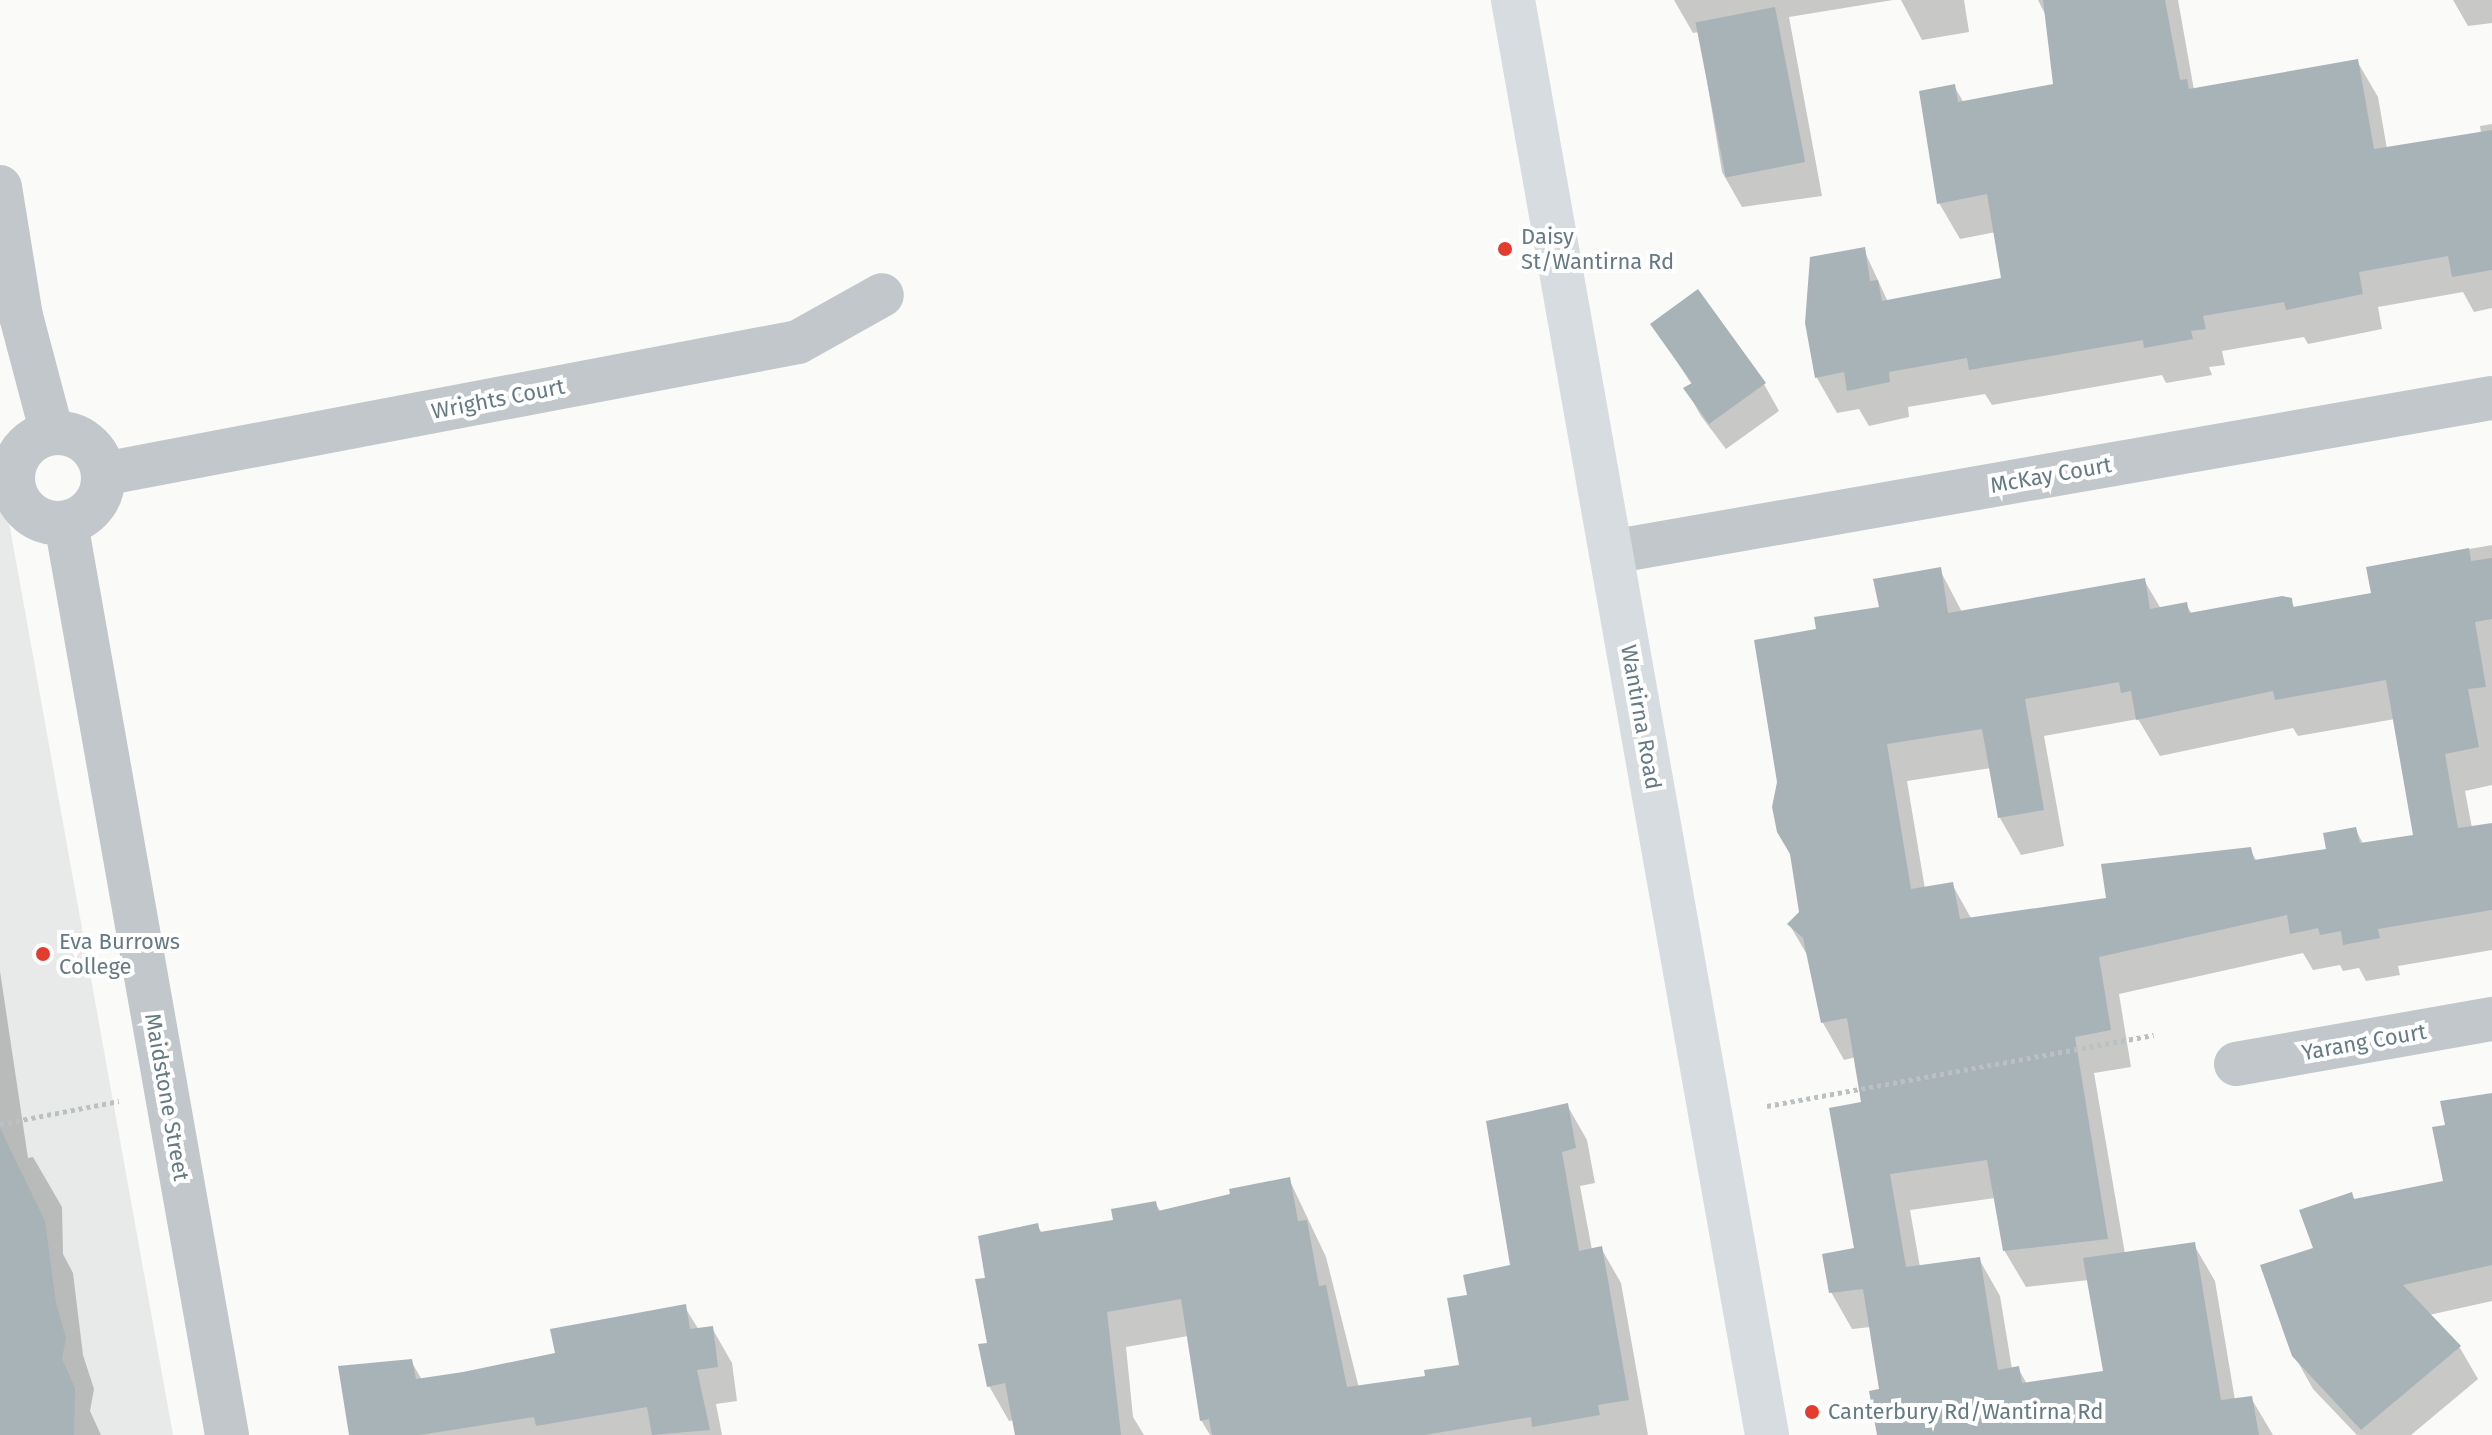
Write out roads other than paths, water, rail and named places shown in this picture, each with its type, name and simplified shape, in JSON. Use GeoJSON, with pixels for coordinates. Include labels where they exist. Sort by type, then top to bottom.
{"type":"FeatureCollection","features":[{"type":"Feature","properties":{"kind":"main road","name":"Wantirna Road"},"geometry":{"type":"LineString","coordinates":[[1513,0],[1767,1435]]}},
{"type":"Feature","properties":{"kind":"street"},"geometry":{"type":"LineString","coordinates":[[0,187],[21,316],[52,433]]}},
{"type":"Feature","properties":{"kind":"street","name":"Wrights Court"},"geometry":{"type":"LineString","coordinates":[[103,474],[798,342],[882,295]]}},
{"type":"Feature","properties":{"kind":"street","name":"McKay Court"},"geometry":{"type":"LineString","coordinates":[[1611,552],[2492,398]]}},
{"type":"Feature","properties":{"kind":"street"},"geometry":{"type":"LineString","coordinates":[[52,433],[87,443],[103,474],[95,506],[66,523],[31,516],[12,485],[21,451],[52,433]]}},
{"type":"Feature","properties":{"kind":"street","name":"Maidstone Street"},"geometry":{"type":"LineString","coordinates":[[66,523],[227,1435]]}},
{"type":"Feature","properties":{"kind":"street","name":"Yarang Court"},"geometry":{"type":"LineString","coordinates":[[2236,1064],[2492,1019]]}},
{"type":"Feature","properties":{"kind":"place","name":"Daisy St/Wantirna Rd"},"geometry":{"type":"Point","coordinates":[1505,249]}},
{"type":"Feature","properties":{"kind":"place","name":"Eva Burrows College"},"geometry":{"type":"Point","coordinates":[43,954]}},
{"type":"Feature","properties":{"kind":"place","name":"Canterbury Rd/Wantirna Rd"},"geometry":{"type":"Point","coordinates":[1812,1412]}}]}
